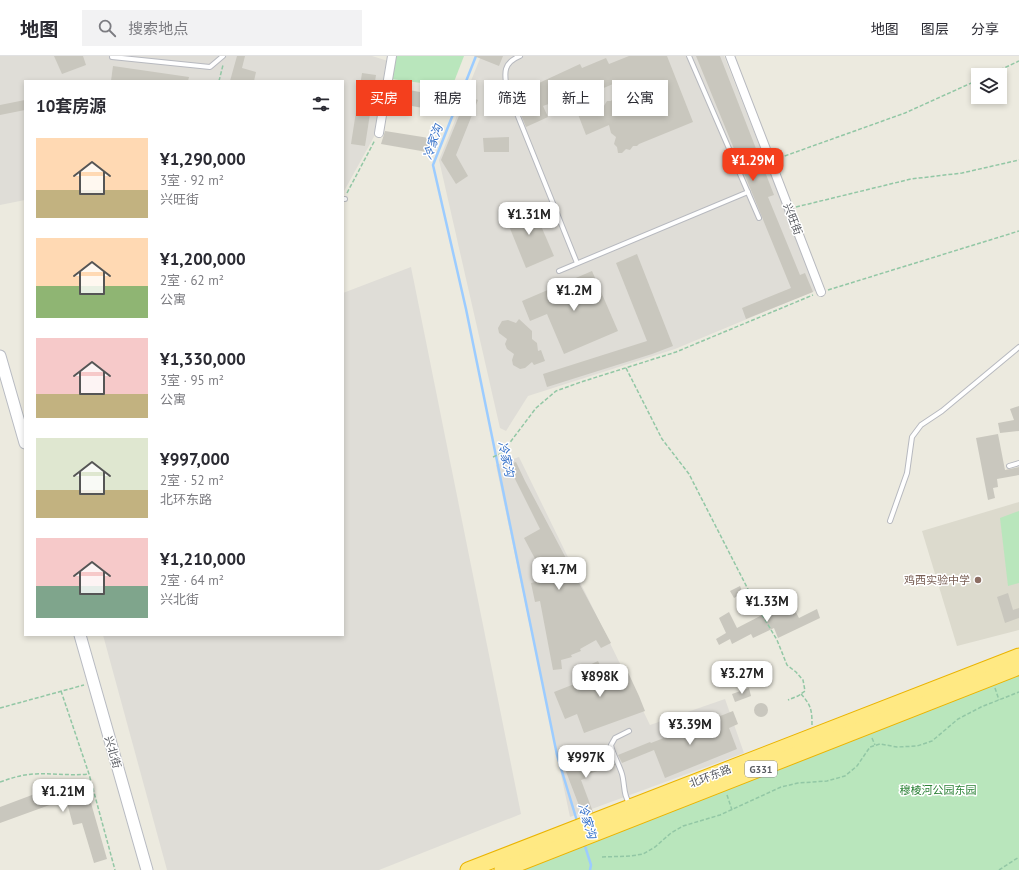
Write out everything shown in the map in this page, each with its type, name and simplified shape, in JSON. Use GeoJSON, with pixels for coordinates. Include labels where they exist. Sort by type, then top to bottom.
{"type":"FeatureCollection","features":[{"type":"Feature","properties":{"kind":"highway","name":"北环东路"},"geometry":{"type":"LineString","coordinates":[[468,870],[1019,656]]}},
{"type":"Feature","properties":{"kind":"highway","name":"北环东路"},"geometry":{"type":"LineString","coordinates":[[502,870],[1019,667]]}},
{"type":"Feature","properties":{"kind":"street"},"geometry":{"type":"LineString","coordinates":[[379,133],[392,56]]}},
{"type":"Feature","properties":{"kind":"street","name":"兴旺街"},"geometry":{"type":"LineString","coordinates":[[730,56],[821,292]]}},
{"type":"Feature","properties":{"kind":"street"},"geometry":{"type":"LineString","coordinates":[[0,356],[24,440]]}},
{"type":"Feature","properties":{"kind":"street","name":"兴北街"},"geometry":{"type":"LineString","coordinates":[[80,636],[147,870]]}},
{"type":"Feature","properties":{"kind":"lane"},"geometry":{"type":"LineString","coordinates":[[112,57],[210,67],[223,56]]}},
{"type":"Feature","properties":{"kind":"lane"},"geometry":{"type":"LineString","coordinates":[[520,56],[512,59],[507,65],[504,76],[506,89],[577,263]]}},
{"type":"Feature","properties":{"kind":"lane"},"geometry":{"type":"LineString","coordinates":[[689,56],[759,218]]}},
{"type":"Feature","properties":{"kind":"lane"},"geometry":{"type":"LineString","coordinates":[[559,271],[748,192]]}},
{"type":"Feature","properties":{"kind":"lane"},"geometry":{"type":"LineString","coordinates":[[890,521],[907,473],[912,437],[921,425],[942,411],[1019,348]]}},
{"type":"Feature","properties":{"kind":"lane"},"geometry":{"type":"LineString","coordinates":[[1009,466],[1019,463]]}},
{"type":"Feature","properties":{"kind":"lane"},"geometry":{"type":"LineString","coordinates":[[630,731],[616,738],[611,745],[613,754],[622,775],[624,791],[632,806]]}},
{"type":"Feature","properties":{"kind":"path"},"geometry":{"type":"LineString","coordinates":[[219,80],[224,61]]}},
{"type":"Feature","properties":{"kind":"path"},"geometry":{"type":"LineString","coordinates":[[1004,68],[1019,61]]}},
{"type":"Feature","properties":{"kind":"path"},"geometry":{"type":"LineString","coordinates":[[771,161],[905,113],[971,83]]}},
{"type":"Feature","properties":{"kind":"path"},"geometry":{"type":"LineString","coordinates":[[344,199],[379,133]]}},
{"type":"Feature","properties":{"kind":"path"},"geometry":{"type":"LineString","coordinates":[[789,208],[911,179],[962,174],[1019,160]]}},
{"type":"Feature","properties":{"kind":"path"},"geometry":{"type":"LineString","coordinates":[[492,457],[502,453],[536,408],[556,391],[676,352],[821,292],[1019,231]]}},
{"type":"Feature","properties":{"kind":"path"},"geometry":{"type":"LineString","coordinates":[[626,368],[662,439],[689,474],[704,501],[754,601],[777,640],[787,665],[803,680],[805,691],[788,700]]}},
{"type":"Feature","properties":{"kind":"path"},"geometry":{"type":"LineString","coordinates":[[0,708],[93,682]]}},
{"type":"Feature","properties":{"kind":"path"},"geometry":{"type":"LineString","coordinates":[[61,691],[89,774],[115,870]]}},
{"type":"Feature","properties":{"kind":"path"},"geometry":{"type":"LineString","coordinates":[[602,857],[643,854],[683,826],[720,815],[780,787],[798,782],[827,781],[845,776],[857,766],[870,747],[880,744],[897,747],[917,746],[932,741],[958,719],[981,707],[1019,692]]}},
{"type":"Feature","properties":{"kind":"path"},"geometry":{"type":"LineString","coordinates":[[801,694],[809,704],[812,712],[812,726]]}},
{"type":"Feature","properties":{"kind":"path"},"geometry":{"type":"LineString","coordinates":[[0,782],[22,775],[38,774],[74,776],[89,774]]}},
{"type":"Feature","properties":{"kind":"path"},"geometry":{"type":"LineString","coordinates":[[723,784],[732,810]]}},
{"type":"Feature","properties":{"kind":"path"},"geometry":{"type":"LineString","coordinates":[[999,870],[1019,857]]}},
{"type":"Feature","properties":{"kind":"shaded area"},"geometry":{"type":"Polygon","coordinates":[[[0,56],[372,56],[388,61],[385,80],[356,80],[356,116],[379,116],[376,133],[344,191],[344,80],[24,80],[24,200],[0,205],[0,56]]]}},
{"type":"Feature","properties":{"kind":"shaded area"},"geometry":{"type":"Polygon","coordinates":[[[481,56],[724,56],[817,290],[675,349],[528,396],[506,431],[500,428],[439,160],[457,116],[476,116],[476,80],[471,80],[481,56]]]}},
{"type":"Feature","properties":{"kind":"shaded area"},"geometry":{"type":"Polygon","coordinates":[[[411,267],[521,814],[379,870],[167,870],[103,636],[344,636],[344,293],[411,267]]]}},
{"type":"Feature","properties":{"kind":"shaded area"},"geometry":{"type":"Polygon","coordinates":[[[519,457],[650,725],[725,699],[744,753],[570,817],[496,465],[519,457]]]}},
{"type":"Feature","properties":{"kind":"shaded area","name":"鸡西实验中学"},"geometry":{"type":"Polygon","coordinates":[[[1019,502],[1019,630],[957,646],[922,531],[1019,502]]]}},
{"type":"Feature","properties":{"kind":"green space"},"geometry":{"type":"Polygon","coordinates":[[[395,56],[464,56],[455,80],[420,80],[420,83],[412,82],[412,80],[391,79],[395,56]]]}},
{"type":"Feature","properties":{"kind":"green space"},"geometry":{"type":"Polygon","coordinates":[[[1019,511],[1019,583],[1008,586],[1000,518],[1019,511]]]}},
{"type":"Feature","properties":{"kind":"green space","name":"穆棱河公园东园"},"geometry":{"type":"Polygon","coordinates":[[[1019,670],[1019,870],[511,870],[1019,670]]]}},
{"type":"Feature","properties":{"kind":"building"},"geometry":{"type":"Polygon","coordinates":[[[54,56],[83,56],[86,65],[62,74],[54,56]]]}},
{"type":"Feature","properties":{"kind":"building"},"geometry":{"type":"Polygon","coordinates":[[[237,56],[245,56],[242,68],[256,72],[254,80],[230,80],[237,56]]]}},
{"type":"Feature","properties":{"kind":"building"},"geometry":{"type":"Polygon","coordinates":[[[474,56],[503,56],[499,66],[474,56]]]}},
{"type":"Feature","properties":{"kind":"building"},"geometry":{"type":"Polygon","coordinates":[[[629,56],[667,56],[693,122],[637,146],[633,146],[630,150],[626,149],[622,153],[618,153],[617,147],[614,144],[616,137],[611,133],[609,125],[586,135],[579,116],[604,116],[604,106],[607,101],[612,100],[612,116],[668,116],[668,80],[612,80],[612,84],[604,88],[604,80],[548,80],[548,104],[543,106],[548,117],[526,127],[522,116],[540,116],[540,83],[580,64],[582,68],[606,58],[609,64],[629,56]]]}},
{"type":"Feature","properties":{"kind":"building"},"geometry":{"type":"Polygon","coordinates":[[[696,56],[720,56],[774,195],[768,197],[800,275],[805,273],[813,292],[746,319],[742,308],[791,288],[696,56]]]}},
{"type":"Feature","properties":{"kind":"building"},"geometry":{"type":"Polygon","coordinates":[[[113,66],[189,77],[188,80],[111,80],[113,66]]]}},
{"type":"Feature","properties":{"kind":"building"},"geometry":{"type":"Polygon","coordinates":[[[362,73],[376,75],[375,80],[361,80],[362,73]]]}},
{"type":"Feature","properties":{"kind":"building"},"geometry":{"type":"Polygon","coordinates":[[[412,91],[420,92],[420,107],[412,106],[412,91]]]}},
{"type":"Feature","properties":{"kind":"building"},"geometry":{"type":"Polygon","coordinates":[[[24,100],[24,110],[0,115],[0,105],[24,100]]]}},
{"type":"Feature","properties":{"kind":"building"},"geometry":{"type":"Polygon","coordinates":[[[356,112],[356,116],[370,116],[365,146],[351,144],[356,112]]]}},
{"type":"Feature","properties":{"kind":"building"},"geometry":{"type":"Polygon","coordinates":[[[459,116],[472,116],[456,155],[468,176],[456,184],[441,160],[459,116]]]}},
{"type":"Feature","properties":{"kind":"building"},"geometry":{"type":"Polygon","coordinates":[[[385,131],[429,138],[427,152],[381,144],[385,131]]]}},
{"type":"Feature","properties":{"kind":"building"},"geometry":{"type":"Polygon","coordinates":[[[509,137],[509,152],[484,152],[483,138],[509,137]]]}},
{"type":"Feature","properties":{"kind":"building"},"geometry":{"type":"Polygon","coordinates":[[[532,205],[554,256],[526,268],[505,216],[532,205]]]}},
{"type":"Feature","properties":{"kind":"building"},"geometry":{"type":"Polygon","coordinates":[[[637,254],[673,346],[547,387],[543,374],[647,341],[616,263],[637,254]]]}},
{"type":"Feature","properties":{"kind":"building"},"geometry":{"type":"Polygon","coordinates":[[[592,271],[618,331],[564,354],[547,314],[530,321],[522,301],[592,271]]]}},
{"type":"Feature","properties":{"kind":"building"},"geometry":{"type":"Polygon","coordinates":[[[519,319],[532,331],[532,339],[537,343],[538,351],[541,350],[545,361],[534,365],[532,362],[525,368],[520,369],[513,365],[512,360],[514,354],[507,349],[505,344],[507,339],[499,333],[498,328],[502,321],[508,320],[516,323],[519,319]]]}},
{"type":"Feature","properties":{"kind":"building"},"geometry":{"type":"Polygon","coordinates":[[[1019,406],[1019,431],[1000,433],[998,423],[1014,420],[1010,409],[1019,406]]]}},
{"type":"Feature","properties":{"kind":"building"},"geometry":{"type":"Polygon","coordinates":[[[998,434],[1005,470],[1019,467],[1019,475],[997,479],[998,487],[993,488],[995,498],[988,500],[976,438],[998,434]]]}},
{"type":"Feature","properties":{"kind":"building"},"geometry":{"type":"Polygon","coordinates":[[[516,462],[611,643],[601,648],[596,640],[580,649],[581,651],[571,655],[572,657],[561,660],[562,669],[553,670],[540,601],[535,602],[531,583],[536,582],[533,574],[541,570],[524,538],[540,529],[508,465],[516,462]]]}},
{"type":"Feature","properties":{"kind":"building"},"geometry":{"type":"Polygon","coordinates":[[[740,586],[743,593],[734,598],[730,591],[740,586]]]}},
{"type":"Feature","properties":{"kind":"building"},"geometry":{"type":"Polygon","coordinates":[[[1008,593],[1013,610],[1019,608],[1019,618],[1005,623],[997,597],[1008,593]]]}},
{"type":"Feature","properties":{"kind":"building"},"geometry":{"type":"Polygon","coordinates":[[[789,599],[799,618],[817,609],[820,618],[778,638],[774,628],[753,638],[751,634],[732,644],[730,639],[719,645],[716,639],[726,633],[719,618],[729,612],[737,628],[789,599]]]}},
{"type":"Feature","properties":{"kind":"building"},"geometry":{"type":"Polygon","coordinates":[[[598,661],[606,678],[626,668],[645,711],[584,733],[577,714],[565,719],[554,692],[582,681],[583,668],[598,661]]]}},
{"type":"Feature","properties":{"kind":"building"},"geometry":{"type":"Polygon","coordinates":[[[749,688],[751,696],[735,702],[732,694],[749,688]]]}},
{"type":"Feature","properties":{"kind":"building"},"geometry":{"type":"Polygon","coordinates":[[[761,703],[766,705],[768,710],[766,715],[761,717],[756,715],[754,710],[756,705],[761,703]]]}},
{"type":"Feature","properties":{"kind":"building"},"geometry":{"type":"Polygon","coordinates":[[[733,711],[738,724],[729,728],[737,749],[665,778],[654,750],[622,763],[618,755],[650,742],[651,743],[733,711]]]}},
{"type":"Feature","properties":{"kind":"building"},"geometry":{"type":"Polygon","coordinates":[[[606,754],[608,758],[611,757],[615,765],[586,775],[587,778],[581,780],[593,812],[583,816],[565,769],[606,754]]]}},
{"type":"Feature","properties":{"kind":"building"},"geometry":{"type":"Polygon","coordinates":[[[85,782],[107,859],[94,863],[82,823],[73,825],[66,799],[0,823],[0,807],[48,789],[49,793],[85,782]]]}},
{"type":"Feature","properties":{"kind":"waterway","name":"冷家沟"},"geometry":{"type":"LineString","coordinates":[[476,56],[433,165],[466,309],[557,755],[577,821]]}},
{"type":"Feature","properties":{"kind":"waterway","name":"冷家沟"},"geometry":{"type":"LineString","coordinates":[[584,843],[591,865],[590,870]]}},
{"type":"Feature","properties":{"kind":"place","name":"鸡西实验中学"},"geometry":{"type":"Point","coordinates":[978,580]}}]}
